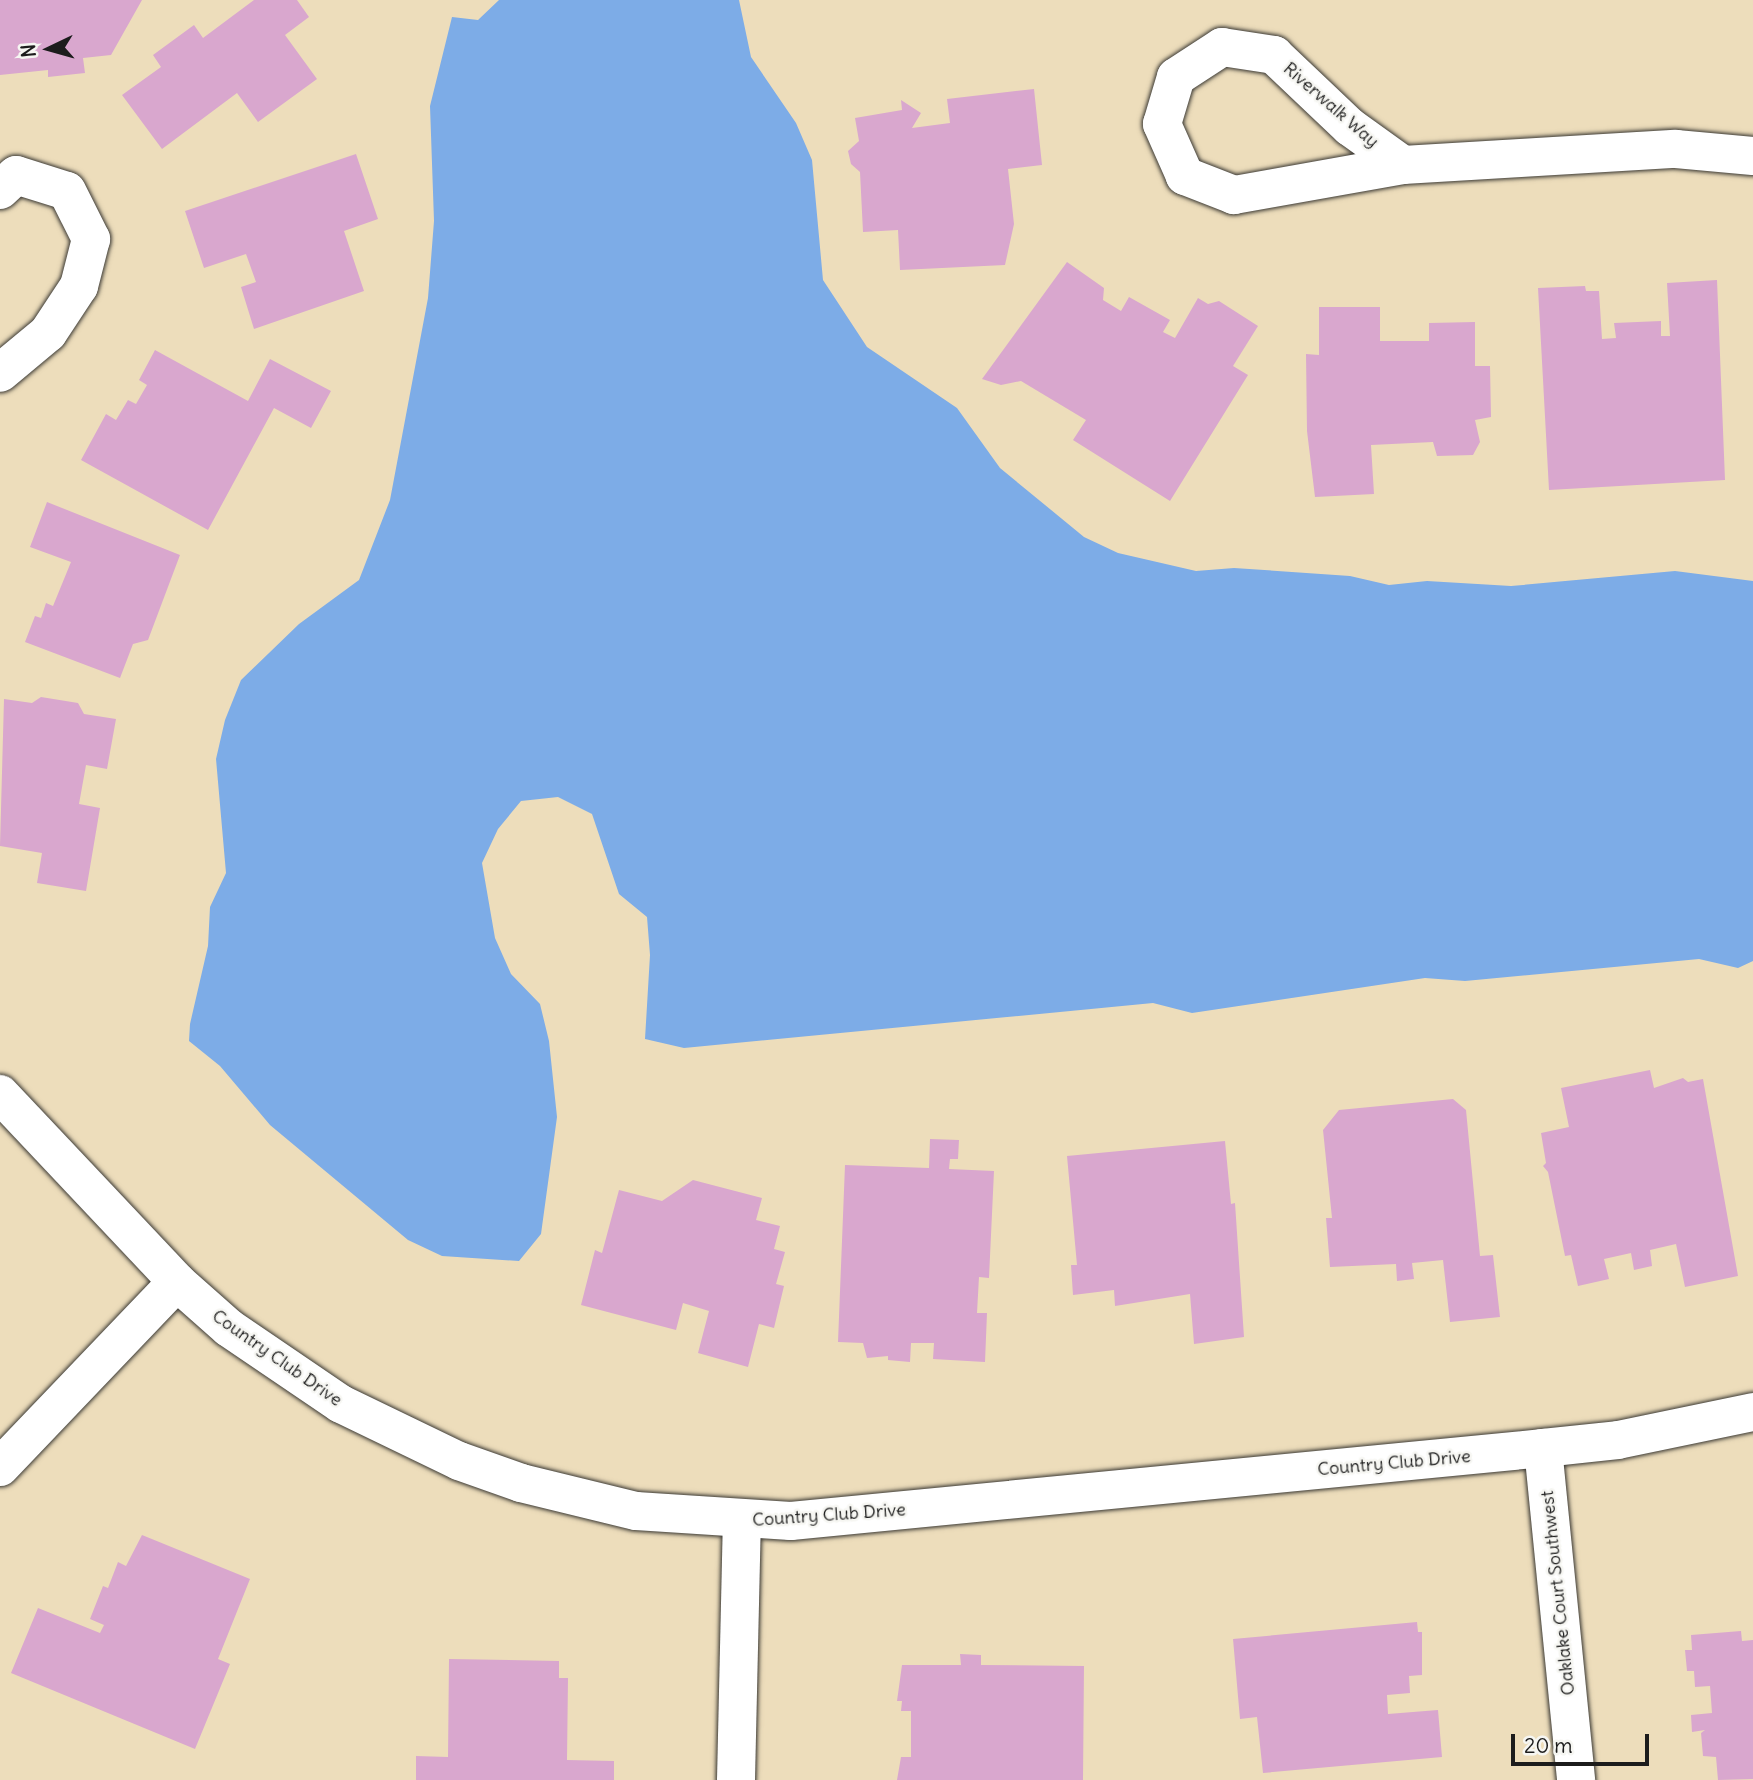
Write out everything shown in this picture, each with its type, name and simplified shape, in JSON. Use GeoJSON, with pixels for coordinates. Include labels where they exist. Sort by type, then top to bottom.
{"type":"FeatureCollection","features":[{"type":"Feature","properties":{"kind":"street","name":"Riverwalk Way"},"geometry":{"type":"LineString","coordinates":[[1403,165],[1350,127],[1274,55],[1222,47],[1175,77],[1162,124],[1185,176],[1234,195],[1403,165],[1675,149],[1753,156]]}},
{"type":"Feature","properties":{"kind":"street"},"geometry":{"type":"LineString","coordinates":[[0,190],[16,175],[67,191],[91,239],[79,286],[48,333],[0,373]]}},
{"type":"Feature","properties":{"kind":"street","name":"Country Club Drive"},"geometry":{"type":"LineString","coordinates":[[0,1094],[177,1282],[229,1328],[341,1404],[459,1461],[521,1483],[610,1506],[742,1521],[790,1521],[1618,1440],[1753,1412]]}},
{"type":"Feature","properties":{"kind":"street"},"geometry":{"type":"LineString","coordinates":[[0,1467],[177,1282]]}},
{"type":"Feature","properties":{"kind":"street","name":"Oaklake Court Southwest"},"geometry":{"type":"LineString","coordinates":[[1543,1448],[1576,1780]]}},
{"type":"Feature","properties":{"kind":"street"},"geometry":{"type":"LineString","coordinates":[[736,1780],[742,1521]]}},
{"type":"Feature","properties":{"kind":"water"},"geometry":{"type":"Polygon","coordinates":[[[499,0],[739,0],[751,57],[796,123],[812,160],[823,280],[867,347],[957,408],[1000,468],[1084,537],[1118,553],[1196,571],[1234,568],[1350,576],[1389,585],[1427,581],[1511,586],[1675,571],[1753,581],[1753,961],[1738,968],[1699,959],[1465,981],[1425,978],[1192,1013],[1153,1003],[684,1048],[645,1039],[650,955],[647,917],[619,894],[592,814],[558,797],[521,801],[498,829],[482,863],[495,938],[511,974],[540,1004],[549,1041],[557,1117],[541,1234],[519,1261],[442,1256],[408,1240],[270,1125],[220,1066],[189,1041],[190,1024],[208,946],[210,907],[226,873],[216,759],[225,720],[241,680],[299,624],[359,580],[390,500],[428,298],[434,221],[430,106],[452,17],[478,20],[499,0]]]}},
{"type":"Feature","properties":{"kind":"building"},"geometry":{"type":"Polygon","coordinates":[[[0,0],[142,0],[111,55],[83,58],[85,73],[48,77],[48,70],[0,75],[0,0]]]}},
{"type":"Feature","properties":{"kind":"building"},"geometry":{"type":"Polygon","coordinates":[[[254,0],[297,0],[309,17],[285,35],[317,79],[258,122],[237,93],[162,149],[122,95],[161,67],[153,55],[194,25],[203,38],[254,0]]]}},
{"type":"Feature","properties":{"kind":"building"},"geometry":{"type":"Polygon","coordinates":[[[1034,89],[1042,165],[1008,169],[1014,224],[1005,265],[900,270],[898,230],[863,232],[860,172],[851,164],[848,151],[859,141],[855,118],[902,110],[901,100],[921,113],[912,128],[950,123],[947,99],[1034,89]]]}},
{"type":"Feature","properties":{"kind":"building"},"geometry":{"type":"Polygon","coordinates":[[[356,154],[378,219],[344,231],[364,291],[254,329],[241,287],[256,282],[246,254],[204,268],[185,211],[356,154]]]}},
{"type":"Feature","properties":{"kind":"building"},"geometry":{"type":"Polygon","coordinates":[[[1067,262],[1104,288],[1103,300],[1121,311],[1129,297],[1170,320],[1163,332],[1175,338],[1198,298],[1208,304],[1219,301],[1258,326],[1233,366],[1248,375],[1170,501],[1073,440],[1086,420],[1021,381],[1001,385],[982,379],[1067,262]]]}},
{"type":"Feature","properties":{"kind":"building"},"geometry":{"type":"Polygon","coordinates":[[[1717,280],[1725,480],[1549,490],[1538,288],[1585,286],[1586,291],[1599,291],[1602,339],[1616,338],[1614,323],[1661,321],[1661,336],[1670,336],[1667,283],[1717,280]]]}},
{"type":"Feature","properties":{"kind":"building"},"geometry":{"type":"Polygon","coordinates":[[[1319,307],[1380,307],[1380,341],[1429,341],[1429,323],[1475,322],[1475,366],[1490,366],[1491,417],[1475,420],[1480,442],[1473,455],[1437,456],[1433,442],[1371,445],[1374,494],[1315,497],[1307,431],[1306,354],[1319,355],[1319,307]]]}},
{"type":"Feature","properties":{"kind":"building"},"geometry":{"type":"Polygon","coordinates":[[[155,350],[248,401],[270,359],[331,391],[311,428],[274,408],[208,530],[81,460],[106,414],[116,420],[128,400],[136,404],[147,385],[139,380],[155,350]]]}},
{"type":"Feature","properties":{"kind":"building"},"geometry":{"type":"Polygon","coordinates":[[[47,502],[180,555],[148,640],[133,644],[120,678],[25,642],[35,616],[41,618],[46,603],[53,606],[71,562],[30,547],[47,502]]]}},
{"type":"Feature","properties":{"kind":"building"},"geometry":{"type":"Polygon","coordinates":[[[41,697],[78,703],[84,714],[116,719],[107,769],[86,765],[79,804],[100,808],[86,891],[37,883],[42,853],[0,846],[4,699],[32,703],[41,697]]]}},
{"type":"Feature","properties":{"kind":"building"},"geometry":{"type":"Polygon","coordinates":[[[1650,1070],[1654,1088],[1683,1078],[1688,1082],[1703,1079],[1738,1276],[1685,1287],[1676,1244],[1650,1250],[1652,1266],[1634,1270],[1631,1253],[1604,1259],[1609,1279],[1578,1286],[1571,1255],[1565,1256],[1548,1172],[1543,1166],[1546,1163],[1541,1133],[1569,1127],[1561,1088],[1650,1070]]]}},
{"type":"Feature","properties":{"kind":"building"},"geometry":{"type":"Polygon","coordinates":[[[1453,1099],[1466,1110],[1480,1256],[1493,1255],[1500,1317],[1450,1322],[1443,1260],[1412,1263],[1414,1279],[1397,1281],[1396,1264],[1330,1267],[1326,1218],[1332,1218],[1323,1130],[1339,1110],[1453,1099]]]}},
{"type":"Feature","properties":{"kind":"building"},"geometry":{"type":"Polygon","coordinates":[[[930,1139],[959,1140],[958,1159],[950,1159],[949,1169],[994,1171],[989,1278],[979,1277],[977,1313],[987,1313],[985,1362],[933,1359],[934,1343],[911,1343],[910,1362],[888,1360],[888,1356],[867,1358],[863,1343],[838,1342],[845,1165],[929,1168],[930,1139]]]}},
{"type":"Feature","properties":{"kind":"building"},"geometry":{"type":"Polygon","coordinates":[[[1225,1141],[1231,1204],[1235,1203],[1244,1337],[1194,1344],[1190,1294],[1115,1306],[1114,1290],[1073,1295],[1071,1265],[1077,1265],[1067,1156],[1225,1141]]]}},
{"type":"Feature","properties":{"kind":"building"},"geometry":{"type":"Polygon","coordinates":[[[693,1180],[762,1198],[756,1220],[780,1226],[774,1249],[785,1252],[776,1284],[784,1286],[774,1328],[759,1324],[748,1367],[698,1353],[709,1311],[683,1303],[676,1330],[581,1305],[595,1250],[602,1253],[619,1190],[662,1201],[693,1180]]]}},
{"type":"Feature","properties":{"kind":"building"},"geometry":{"type":"Polygon","coordinates":[[[142,1535],[250,1579],[218,1659],[230,1664],[195,1749],[11,1673],[38,1608],[100,1633],[104,1625],[90,1619],[103,1586],[108,1588],[118,1562],[126,1566],[142,1535]]]}},
{"type":"Feature","properties":{"kind":"building"},"geometry":{"type":"Polygon","coordinates":[[[1417,1622],[1418,1632],[1422,1632],[1422,1675],[1409,1676],[1410,1693],[1387,1695],[1388,1714],[1438,1710],[1442,1757],[1263,1773],[1257,1717],[1240,1719],[1233,1639],[1417,1622]]]}},
{"type":"Feature","properties":{"kind":"building"},"geometry":{"type":"Polygon","coordinates":[[[1741,1631],[1742,1641],[1753,1640],[1753,1779],[1718,1780],[1716,1757],[1703,1756],[1701,1733],[1705,1730],[1692,1732],[1691,1715],[1712,1713],[1710,1686],[1695,1687],[1694,1671],[1687,1671],[1685,1650],[1692,1650],[1691,1635],[1741,1631]]]}},
{"type":"Feature","properties":{"kind":"building"},"geometry":{"type":"Polygon","coordinates":[[[960,1654],[981,1655],[981,1665],[1084,1666],[1083,1780],[897,1780],[901,1757],[911,1757],[911,1711],[901,1711],[902,1701],[897,1701],[902,1665],[961,1665],[960,1654]]]}},
{"type":"Feature","properties":{"kind":"building"},"geometry":{"type":"Polygon","coordinates":[[[449,1659],[559,1661],[559,1678],[568,1678],[567,1760],[614,1761],[614,1780],[416,1780],[416,1756],[448,1757],[449,1659]]]}}]}
